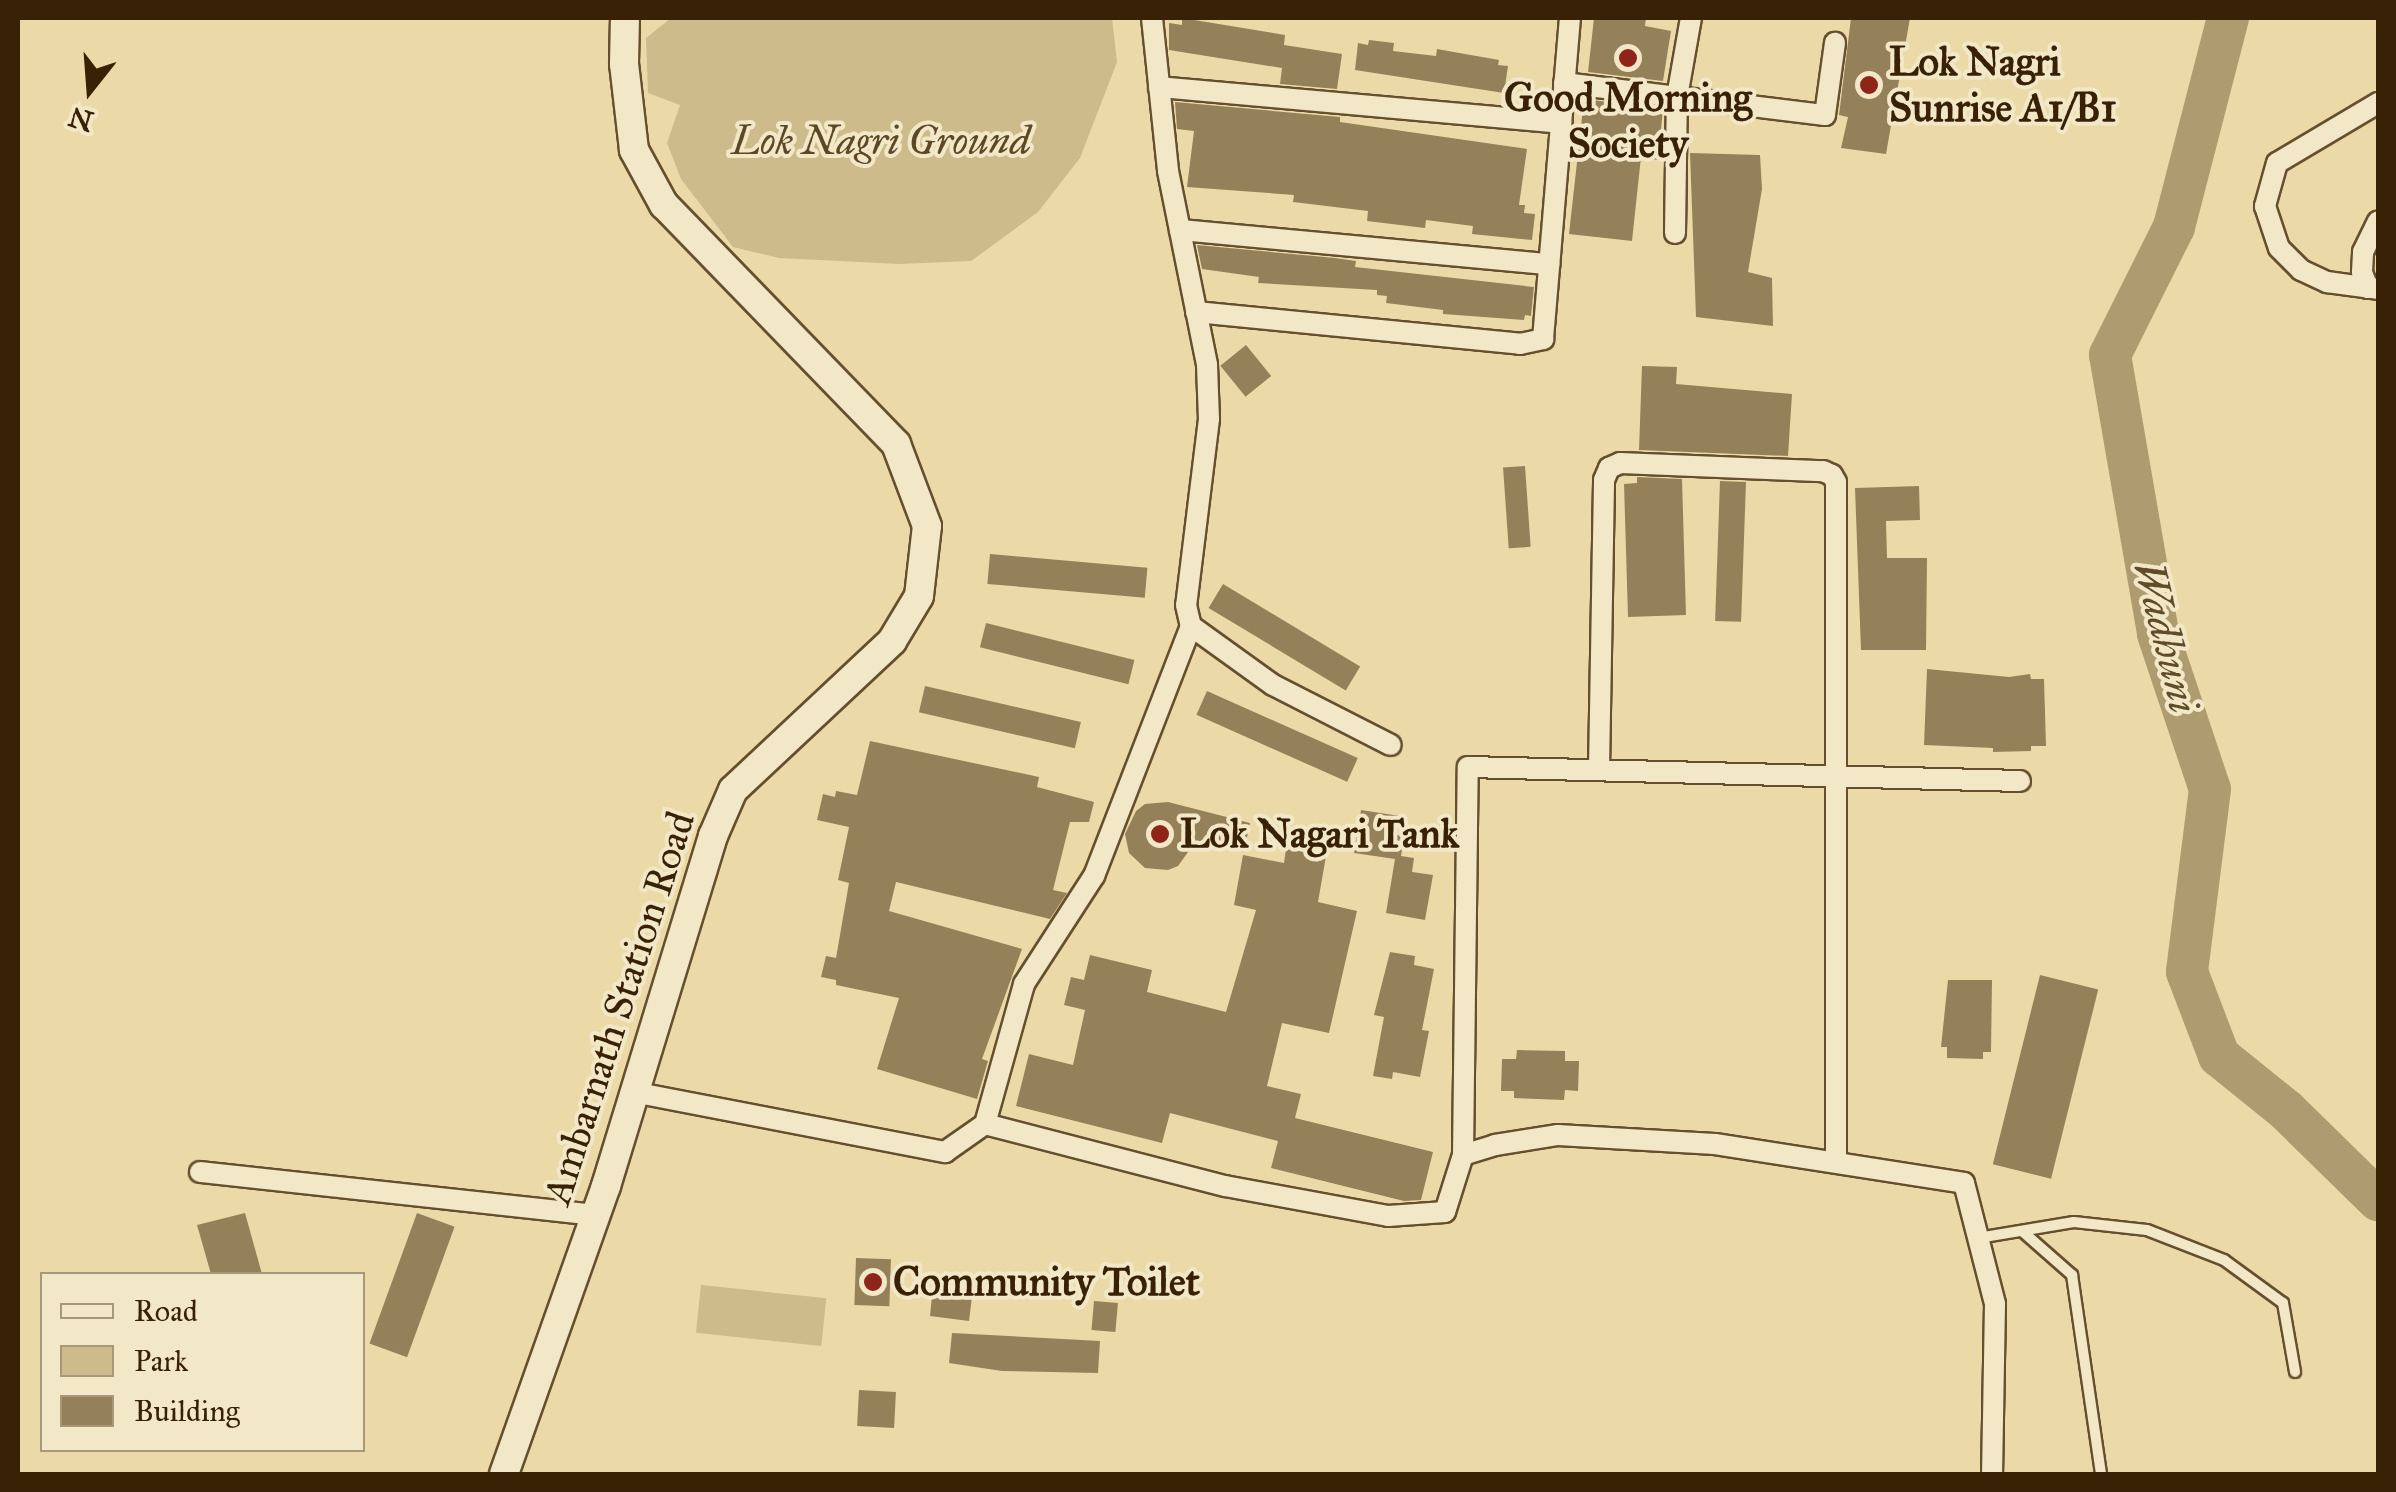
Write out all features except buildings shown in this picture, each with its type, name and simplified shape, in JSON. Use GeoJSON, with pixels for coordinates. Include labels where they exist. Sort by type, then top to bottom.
{"type":"FeatureCollection","features":[{"type":"Feature","properties":{"kind":"main road","name":"Ambarnath Station Road"},"geometry":{"type":"LineString","coordinates":[[504,1474],[596,1215],[713,836],[734,790],[892,641],[919,596],[927,526],[896,444],[807,348],[664,205],[634,150],[624,64],[624,18]]}},
{"type":"Feature","properties":{"kind":"street"},"geometry":{"type":"LineString","coordinates":[[633,1092],[945,1152],[986,1124],[1024,984],[1094,876],[1191,626],[1186,605],[1209,419],[1207,365],[1180,230],[1152,18]]}},
{"type":"Feature","properties":{"kind":"street"},"geometry":{"type":"LineString","coordinates":[[1196,312],[1520,344],[1543,339],[1570,18]]}},
{"type":"Feature","properties":{"kind":"street"},"geometry":{"type":"LineString","coordinates":[[1675,234],[1677,96],[1691,18]]}},
{"type":"Feature","properties":{"kind":"street"},"geometry":{"type":"LineString","coordinates":[[1564,83],[1825,115],[1835,43]]}},
{"type":"Feature","properties":{"kind":"street"},"geometry":{"type":"LineString","coordinates":[[1159,88],[1561,123]]}},
{"type":"Feature","properties":{"kind":"street"},"geometry":{"type":"LineString","coordinates":[[2373,289],[2328,282],[2301,270],[2279,248],[2265,206],[2277,163],[2378,103]]}},
{"type":"Feature","properties":{"kind":"street"},"geometry":{"type":"LineString","coordinates":[[2373,289],[2362,272],[2363,252],[2378,221]]}},
{"type":"Feature","properties":{"kind":"street"},"geometry":{"type":"LineString","coordinates":[[1180,230],[1549,264]]}},
{"type":"Feature","properties":{"kind":"street"},"geometry":{"type":"LineString","coordinates":[[1599,768],[1604,480],[1610,468],[1620,464],[1823,471],[1836,482],[1836,1160]]}},
{"type":"Feature","properties":{"kind":"street"},"geometry":{"type":"LineString","coordinates":[[1191,626],[1289,694],[1392,745]]}},
{"type":"Feature","properties":{"kind":"street"},"geometry":{"type":"LineString","coordinates":[[986,1124],[1235,1188],[1388,1216],[1445,1212],[1464,1156],[1468,767],[2020,782]]}},
{"type":"Feature","properties":{"kind":"street"},"geometry":{"type":"LineString","coordinates":[[1464,1156],[1494,1144],[1558,1135],[1715,1144],[1964,1183],[1996,1304],[1992,1474]]}},
{"type":"Feature","properties":{"kind":"street"},"geometry":{"type":"LineString","coordinates":[[200,1172],[596,1215]]}},
{"type":"Feature","properties":{"kind":"lane"},"geometry":{"type":"LineString","coordinates":[[1978,1238],[2074,1222],[2147,1230],[2224,1260],[2283,1304],[2294,1372]]}},
{"type":"Feature","properties":{"kind":"lane"},"geometry":{"type":"LineString","coordinates":[[2022,1230],[2072,1274],[2101,1474]]}},
{"type":"Feature","properties":{"kind":"green space","name":"Lok Nagri Ground"},"geometry":{"type":"Polygon","coordinates":[[[671,18],[1112,18],[1117,62],[1080,158],[1038,212],[971,261],[899,264],[779,258],[733,247],[681,179],[667,143],[680,105],[648,93],[646,38],[671,18]]]}},
{"type":"Feature","properties":{"kind":"green space"},"geometry":{"type":"Polygon","coordinates":[[[701,1285],[826,1298],[821,1346],[696,1333],[701,1285]]]}},
{"type":"Feature","properties":{"kind":"waterway","name":"Wadhuni"},"geometry":{"type":"LineString","coordinates":[[2228,18],[2174,227],[2110,355],[2158,634],[2210,789],[2187,972],[2219,1056],[2286,1110],[2378,1200]]}},
{"type":"Feature","properties":{"kind":"place","name":"Good Morning Society"},"geometry":{"type":"Point","coordinates":[1628,58]}},
{"type":"Feature","properties":{"kind":"place","name":"Lok Nagri Sunrise A1/B1"},"geometry":{"type":"Point","coordinates":[1869,85]}},
{"type":"Feature","properties":{"kind":"place","name":"Lok Nagari Tank"},"geometry":{"type":"Point","coordinates":[1160,834]}},
{"type":"Feature","properties":{"kind":"place","name":"Community Toilet"},"geometry":{"type":"Point","coordinates":[873,1282]}}]}
